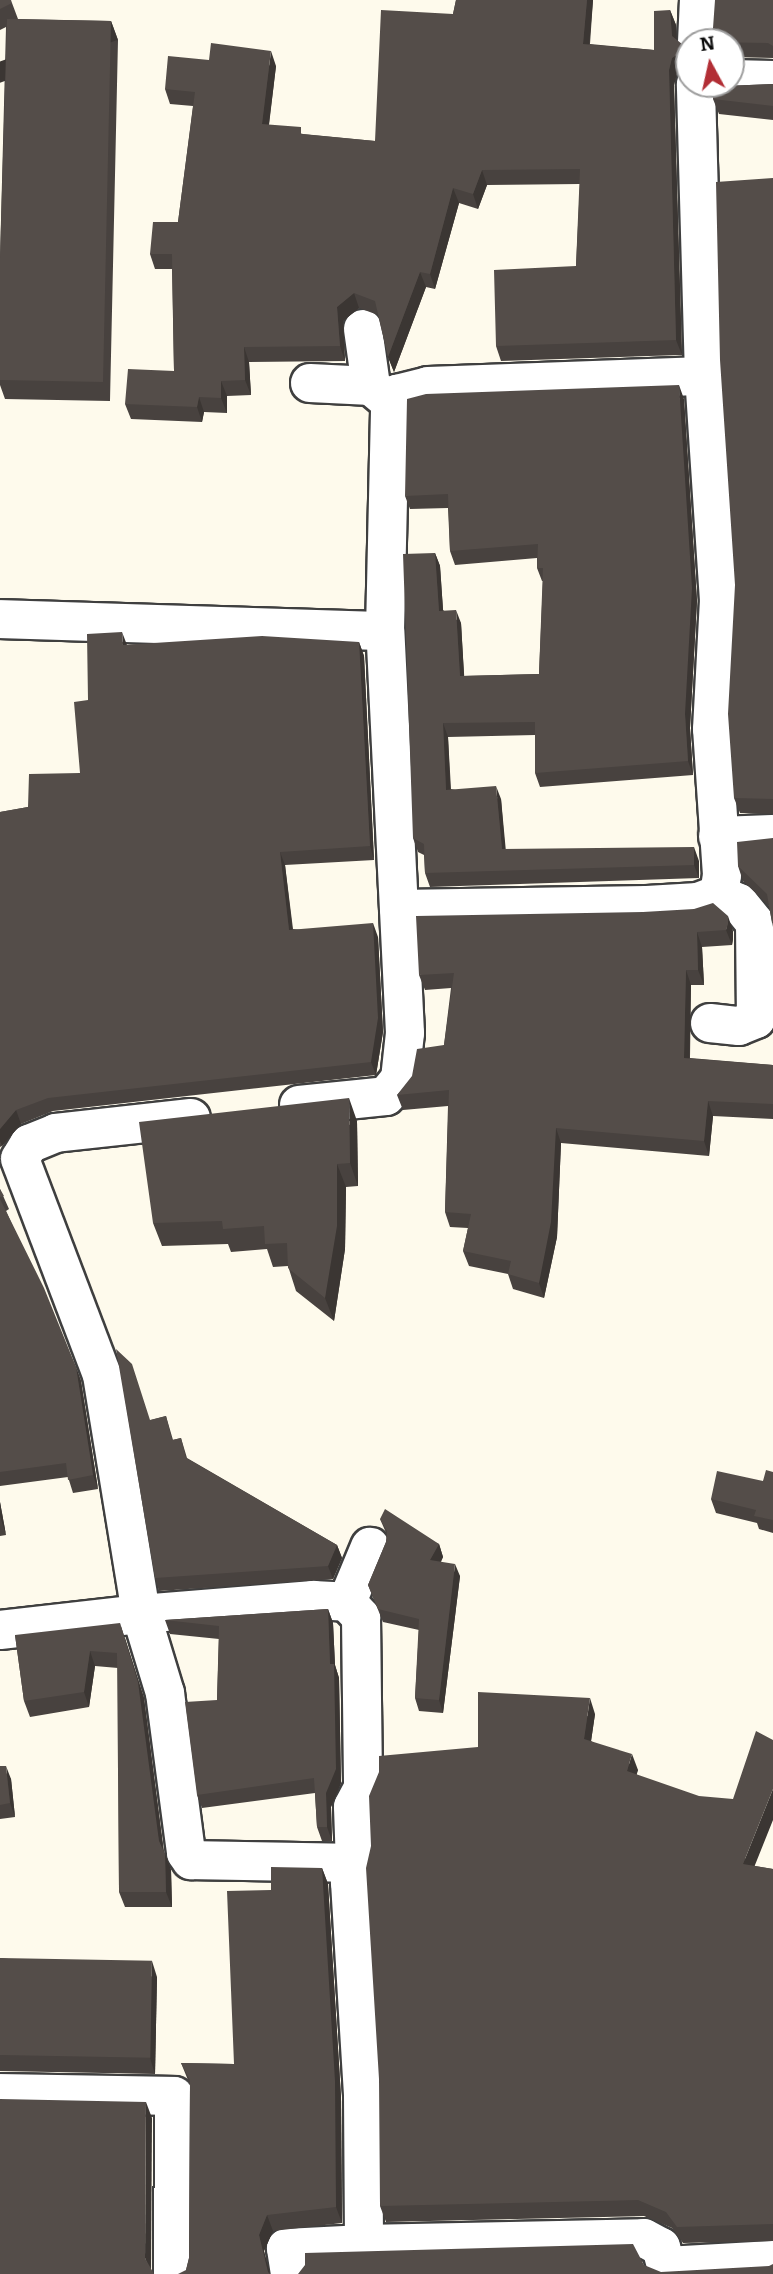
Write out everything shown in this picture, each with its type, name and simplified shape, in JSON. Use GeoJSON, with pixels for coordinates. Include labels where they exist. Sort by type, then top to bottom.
{"type":"FeatureCollection","features":[{"type":"Feature","properties":{"kind":"street"},"geometry":{"type":"LineString","coordinates":[[698,28],[699,0]]}},
{"type":"Feature","properties":{"kind":"street"},"geometry":{"type":"LineString","coordinates":[[745,79],[773,80]]}},
{"type":"Feature","properties":{"kind":"street"},"geometry":{"type":"LineString","coordinates":[[696,98],[704,376],[719,601],[712,729],[719,894]]}},
{"type":"Feature","properties":{"kind":"street"},"geometry":{"type":"LineString","coordinates":[[262,1110],[386,1096],[396,1087],[405,1033],[385,631],[380,394],[363,329]]}},
{"type":"Feature","properties":{"kind":"street"},"geometry":{"type":"LineString","coordinates":[[310,383],[380,394],[397,394],[428,386],[704,376]]}},
{"type":"Feature","properties":{"kind":"street"},"geometry":{"type":"LineString","coordinates":[[0,619],[385,631]]}},
{"type":"Feature","properties":{"kind":"street"},"geometry":{"type":"LineString","coordinates":[[718,836],[773,834]]}},
{"type":"Feature","properties":{"kind":"street"},"geometry":{"type":"LineString","coordinates":[[399,908],[647,905],[698,902],[719,894],[739,903],[755,923],[756,1019],[739,1026],[710,1023]]}},
{"type":"Feature","properties":{"kind":"street"},"geometry":{"type":"LineString","coordinates":[[221,1114],[56,1133],[29,1144],[19,1159],[102,1375],[141,1614],[165,1692],[186,1853],[191,1860],[355,1863]]}},
{"type":"Feature","properties":{"kind":"street"},"geometry":{"type":"LineString","coordinates":[[346,1602],[370,1547]]}},
{"type":"Feature","properties":{"kind":"street"},"geometry":{"type":"LineString","coordinates":[[0,1630],[141,1614],[313,1600],[346,1602],[361,1617],[365,1631],[363,1788],[353,1807],[355,1863],[350,1882],[363,2096],[364,2244]]}},
{"type":"Feature","properties":{"kind":"street"},"geometry":{"type":"LineString","coordinates":[[0,2094],[174,2096],[173,2274]]}},
{"type":"Feature","properties":{"kind":"street"},"geometry":{"type":"LineString","coordinates":[[290,2274],[286,2248],[364,2244],[644,2238],[661,2247],[667,2270],[773,2260]]}},
{"type":"Feature","properties":{"kind":"building"},"geometry":{"type":"Polygon","coordinates":[[[0,0],[11,0],[12,3],[0,9],[0,0]]]}},
{"type":"Feature","properties":{"kind":"building"},"geometry":{"type":"Polygon","coordinates":[[[456,0],[587,0],[583,44],[654,50],[654,11],[670,10],[672,36],[675,38],[675,56],[669,70],[676,340],[496,346],[494,270],[576,266],[580,169],[482,170],[473,194],[453,188],[430,274],[420,272],[388,357],[375,301],[354,293],[337,307],[340,346],[244,347],[245,380],[221,381],[221,398],[199,397],[197,407],[125,404],[128,369],[174,371],[172,254],[150,254],[153,222],[178,222],[195,92],[165,89],[168,56],[209,60],[211,43],[271,51],[262,124],[301,127],[301,134],[375,141],[381,10],[453,14],[456,0]]]}},
{"type":"Feature","properties":{"kind":"building"},"geometry":{"type":"Polygon","coordinates":[[[715,0],[773,0],[773,46],[768,43],[745,43],[745,28],[713,28],[715,0]]]}},
{"type":"Feature","properties":{"kind":"building"},"geometry":{"type":"Polygon","coordinates":[[[7,19],[111,21],[103,382],[0,380],[0,259],[7,19]]]}},
{"type":"Feature","properties":{"kind":"building"},"geometry":{"type":"Polygon","coordinates":[[[773,84],[773,106],[713,99],[745,98],[745,85],[773,84]]]}},
{"type":"Feature","properties":{"kind":"building"},"geometry":{"type":"Polygon","coordinates":[[[773,178],[773,799],[734,798],[728,714],[735,585],[720,360],[716,182],[773,178]]]}},
{"type":"Feature","properties":{"kind":"building"},"geometry":{"type":"Polygon","coordinates":[[[679,385],[692,588],[685,714],[688,761],[535,773],[535,722],[443,723],[446,790],[496,786],[502,849],[694,847],[694,865],[425,873],[424,844],[413,838],[403,554],[435,553],[439,611],[456,610],[460,676],[539,674],[543,568],[537,568],[538,544],[450,551],[448,494],[405,496],[407,399],[426,394],[679,385]]]}},
{"type":"Feature","properties":{"kind":"building"},"geometry":{"type":"Polygon","coordinates":[[[122,632],[123,645],[262,636],[359,642],[370,846],[280,852],[289,930],[373,923],[378,1018],[371,1062],[48,1098],[16,1110],[0,1129],[0,812],[28,807],[29,774],[80,773],[74,702],[88,700],[87,634],[122,632]]]}},
{"type":"Feature","properties":{"kind":"building"},"geometry":{"type":"Polygon","coordinates":[[[773,838],[772,923],[767,894],[738,866],[737,842],[773,838]]]}},
{"type":"Feature","properties":{"kind":"building"},"geometry":{"type":"Polygon","coordinates":[[[713,903],[728,916],[728,924],[726,930],[697,932],[698,970],[686,970],[684,1058],[773,1065],[773,1104],[708,1101],[704,1141],[556,1128],[551,1222],[539,1283],[508,1274],[511,1261],[463,1251],[471,1214],[445,1212],[449,1090],[397,1095],[412,1076],[417,1049],[444,1045],[454,973],[419,975],[416,916],[643,912],[694,909],[713,903]]]}},
{"type":"Feature","properties":{"kind":"building"},"geometry":{"type":"Polygon","coordinates":[[[349,1098],[350,1163],[337,1164],[337,1226],[325,1298],[288,1268],[287,1243],[265,1244],[264,1226],[223,1229],[222,1221],[153,1223],[139,1122],[349,1098]]]}},
{"type":"Feature","properties":{"kind":"building"},"geometry":{"type":"Polygon","coordinates":[[[0,1199],[44,1288],[76,1367],[93,1475],[68,1480],[66,1463],[0,1472],[0,1199]]]}},
{"type":"Feature","properties":{"kind":"building"},"geometry":{"type":"Polygon","coordinates":[[[116,1349],[132,1364],[150,1420],[166,1416],[172,1440],[181,1438],[186,1458],[337,1545],[328,1566],[155,1578],[116,1349]]]}},
{"type":"Feature","properties":{"kind":"building"},"geometry":{"type":"Polygon","coordinates":[[[766,1470],[773,1472],[773,1520],[754,1516],[756,1510],[711,1499],[717,1471],[763,1481],[766,1470]]]}},
{"type":"Feature","properties":{"kind":"building"},"geometry":{"type":"Polygon","coordinates":[[[385,1509],[439,1544],[430,1560],[455,1564],[439,1700],[415,1698],[419,1619],[378,1609],[368,1585],[386,1542],[387,1531],[380,1519],[385,1509]]]}},
{"type":"Feature","properties":{"kind":"building"},"geometry":{"type":"Polygon","coordinates":[[[328,1609],[330,1664],[334,1664],[336,1769],[326,1793],[327,1827],[317,1827],[314,1778],[197,1795],[185,1702],[217,1700],[219,1626],[165,1620],[328,1609]]]}},
{"type":"Feature","properties":{"kind":"building"},"geometry":{"type":"Polygon","coordinates":[[[120,1623],[138,1682],[159,1841],[165,1854],[166,1892],[119,1892],[117,1653],[90,1651],[84,1692],[24,1701],[15,1635],[120,1623]]]}},
{"type":"Feature","properties":{"kind":"building"},"geometry":{"type":"Polygon","coordinates":[[[478,1692],[590,1698],[584,1739],[632,1754],[627,1771],[699,1796],[733,1799],[756,1731],[773,1740],[773,1789],[743,1864],[773,1869],[773,2224],[677,2227],[666,2212],[638,2200],[380,2206],[379,2079],[366,1868],[371,1846],[369,1796],[379,1772],[379,1756],[478,1747],[478,1692]]]}},
{"type":"Feature","properties":{"kind":"building"},"geometry":{"type":"Polygon","coordinates":[[[0,1766],[6,1766],[10,1803],[0,1805],[0,1766]]]}},
{"type":"Feature","properties":{"kind":"building"},"geometry":{"type":"Polygon","coordinates":[[[271,1867],[322,1868],[335,2081],[336,2207],[267,2215],[259,2235],[270,2274],[178,2274],[186,2270],[189,2258],[190,2080],[181,2063],[234,2064],[227,1891],[271,1890],[271,1867]]]}},
{"type":"Feature","properties":{"kind":"building"},"geometry":{"type":"Polygon","coordinates":[[[0,1958],[152,1961],[150,2058],[0,2055],[0,1958]]]}},
{"type":"Feature","properties":{"kind":"building"},"geometry":{"type":"Polygon","coordinates":[[[0,2099],[146,2102],[145,2258],[154,2274],[0,2274],[0,2099]]]}},
{"type":"Feature","properties":{"kind":"building"},"geometry":{"type":"Polygon","coordinates":[[[633,2244],[644,2265],[661,2272],[773,2264],[773,2274],[298,2274],[305,2265],[305,2253],[633,2244]]]}}]}
